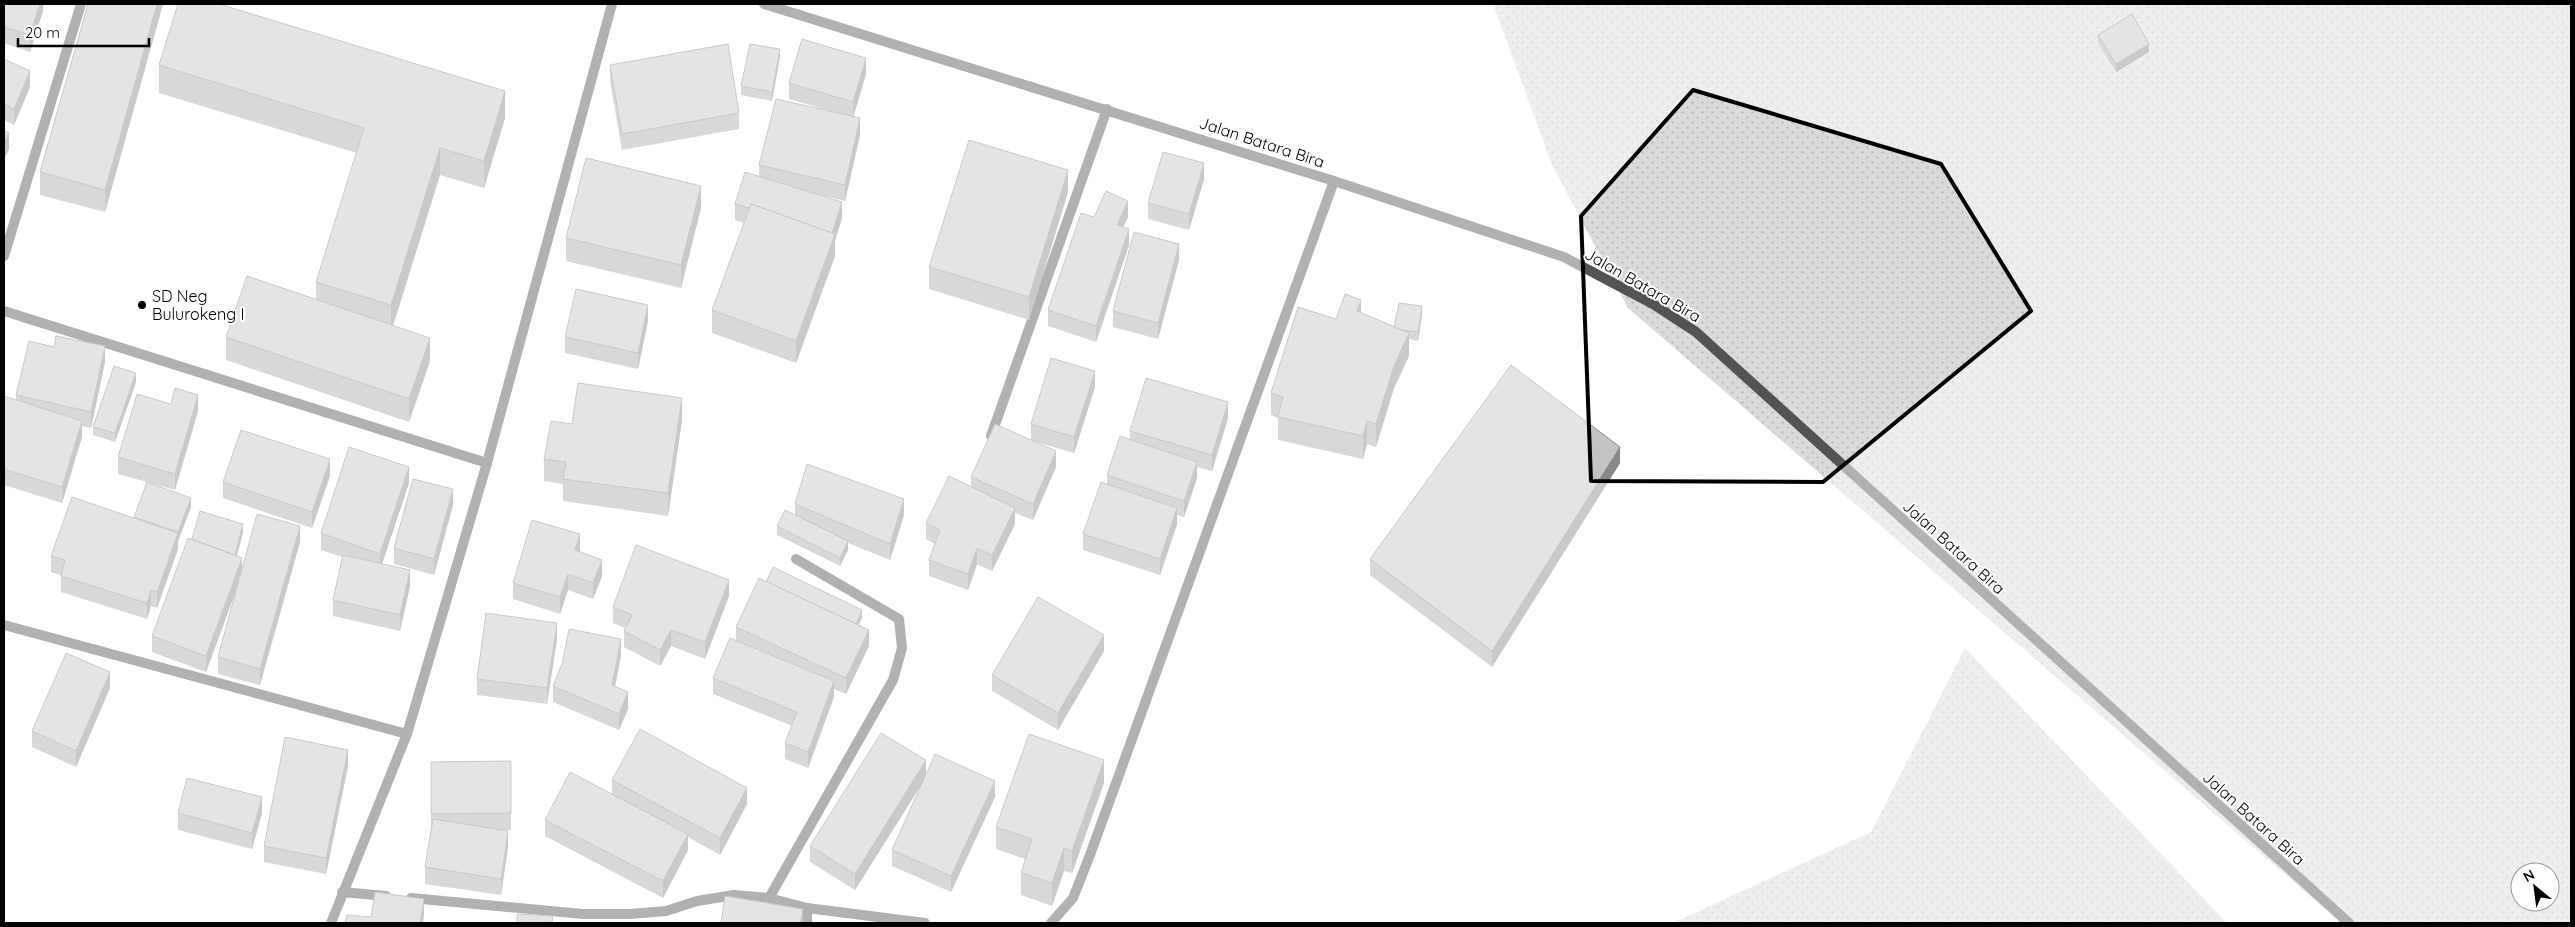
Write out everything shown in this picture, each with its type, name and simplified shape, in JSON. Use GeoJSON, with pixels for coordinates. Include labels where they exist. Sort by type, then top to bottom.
{"type":"FeatureCollection","features":[{"type":"Feature","properties":{"kind":"street"},"geometry":{"type":"LineString","coordinates":[[4,256],[81,4]]}},
{"type":"Feature","properties":{"kind":"street"},"geometry":{"type":"LineString","coordinates":[[330,923],[407,734],[487,463],[612,4]]}},
{"type":"Feature","properties":{"kind":"street","name":"Jalan Batara Bira"},"geometry":{"type":"LineString","coordinates":[[764,4],[1107,109],[1564,257],[1653,304],[1696,332],[2349,923]]}},
{"type":"Feature","properties":{"kind":"street"},"geometry":{"type":"LineString","coordinates":[[986,450],[1107,109]]}},
{"type":"Feature","properties":{"kind":"street"},"geometry":{"type":"LineString","coordinates":[[1051,923],[1073,898],[1090,855],[1334,181]]}},
{"type":"Feature","properties":{"kind":"street"},"geometry":{"type":"LineString","coordinates":[[4,311],[487,463]]}},
{"type":"Feature","properties":{"kind":"street"},"geometry":{"type":"LineString","coordinates":[[769,898],[893,680],[902,648],[899,619],[796,559]]}},
{"type":"Feature","properties":{"kind":"street"},"geometry":{"type":"LineString","coordinates":[[4,624],[407,734]]}},
{"type":"Feature","properties":{"kind":"street"},"geometry":{"type":"LineString","coordinates":[[342,892],[583,914],[630,914],[666,911],[734,895],[769,898],[807,908],[925,923]]}},
{"type":"Feature","properties":{"kind":"street"},"geometry":{"type":"LineString","coordinates":[[807,908],[807,923]]}},
{"type":"Feature","properties":{"kind":"highlighted area"},"geometry":{"type":"Polygon","coordinates":[[[1693,90],[1941,164],[2031,311],[1823,482],[1591,481],[1581,216],[1693,90]]]}},
{"type":"Feature","properties":{"kind":"shaded area"},"geometry":{"type":"Polygon","coordinates":[[[1493,4],[2571,4],[2571,923],[2341,923],[1628,308],[1552,165],[1493,4]]]}},
{"type":"Feature","properties":{"kind":"shaded area"},"geometry":{"type":"Polygon","coordinates":[[[1965,648],[2227,923],[1673,923],[1871,832],[1965,648]]]}},
{"type":"Feature","properties":{"kind":"building"},"geometry":{"type":"Polygon","coordinates":[[[4,4],[40,4],[30,35],[4,27],[4,4]]]}},
{"type":"Feature","properties":{"kind":"building"},"geometry":{"type":"Polygon","coordinates":[[[88,4],[157,4],[105,190],[40,172],[88,4]]]}},
{"type":"Feature","properties":{"kind":"building"},"geometry":{"type":"Polygon","coordinates":[[[178,4],[219,4],[505,91],[484,161],[440,148],[391,305],[316,282],[364,128],[159,65],[178,4]]]}},
{"type":"Feature","properties":{"kind":"building"},"geometry":{"type":"Polygon","coordinates":[[[2132,14],[2149,44],[2116,64],[2098,35],[2132,14]]]}},
{"type":"Feature","properties":{"kind":"building"},"geometry":{"type":"Polygon","coordinates":[[[802,39],[866,58],[853,102],[789,83],[802,39]]]}},
{"type":"Feature","properties":{"kind":"building"},"geometry":{"type":"Polygon","coordinates":[[[728,44],[739,113],[622,134],[610,65],[728,44]]]}},
{"type":"Feature","properties":{"kind":"building"},"geometry":{"type":"Polygon","coordinates":[[[750,44],[780,49],[772,92],[741,86],[750,44]]]}},
{"type":"Feature","properties":{"kind":"building"},"geometry":{"type":"Polygon","coordinates":[[[4,59],[30,71],[14,109],[4,104],[4,59]]]}},
{"type":"Feature","properties":{"kind":"building"},"geometry":{"type":"Polygon","coordinates":[[[776,99],[860,118],[845,185],[759,165],[776,99]]]}},
{"type":"Feature","properties":{"kind":"building"},"geometry":{"type":"Polygon","coordinates":[[[4,131],[9,133],[4,143],[4,131]]]}},
{"type":"Feature","properties":{"kind":"building"},"geometry":{"type":"Polygon","coordinates":[[[969,140],[1068,170],[1029,297],[929,267],[969,140]]]}},
{"type":"Feature","properties":{"kind":"building"},"geometry":{"type":"Polygon","coordinates":[[[1163,152],[1204,163],[1189,214],[1148,203],[1163,152]]]}},
{"type":"Feature","properties":{"kind":"building"},"geometry":{"type":"Polygon","coordinates":[[[586,158],[701,186],[681,265],[566,238],[586,158]]]}},
{"type":"Feature","properties":{"kind":"building"},"geometry":{"type":"Polygon","coordinates":[[[745,172],[842,202],[832,233],[751,204],[749,208],[735,204],[745,172]]]}},
{"type":"Feature","properties":{"kind":"building"},"geometry":{"type":"Polygon","coordinates":[[[1106,191],[1128,201],[1117,225],[1129,229],[1096,326],[1048,310],[1081,213],[1094,217],[1106,191]]]}},
{"type":"Feature","properties":{"kind":"building"},"geometry":{"type":"Polygon","coordinates":[[[751,204],[835,234],[796,341],[712,310],[751,204]]]}},
{"type":"Feature","properties":{"kind":"building"},"geometry":{"type":"Polygon","coordinates":[[[1134,232],[1179,244],[1158,323],[1113,311],[1134,232]]]}},
{"type":"Feature","properties":{"kind":"building"},"geometry":{"type":"Polygon","coordinates":[[[247,276],[430,338],[409,399],[226,337],[247,276]]]}},
{"type":"Feature","properties":{"kind":"building"},"geometry":{"type":"Polygon","coordinates":[[[576,289],[648,305],[638,353],[565,337],[576,289]]]}},
{"type":"Feature","properties":{"kind":"building"},"geometry":{"type":"Polygon","coordinates":[[[1345,294],[1361,300],[1357,311],[1409,333],[1394,366],[1376,424],[1367,421],[1363,436],[1278,417],[1283,397],[1271,393],[1298,307],[1336,319],[1345,294]]]}},
{"type":"Feature","properties":{"kind":"building"},"geometry":{"type":"Polygon","coordinates":[[[1399,303],[1422,306],[1418,332],[1394,327],[1399,303]]]}},
{"type":"Feature","properties":{"kind":"building"},"geometry":{"type":"Polygon","coordinates":[[[56,336],[105,346],[91,412],[16,395],[29,341],[54,347],[56,336]]]}},
{"type":"Feature","properties":{"kind":"building"},"geometry":{"type":"Polygon","coordinates":[[[1051,358],[1095,371],[1074,437],[1031,424],[1051,358]]]}},
{"type":"Feature","properties":{"kind":"building"},"geometry":{"type":"Polygon","coordinates":[[[1511,365],[1620,447],[1492,651],[1370,559],[1511,365]]]}},
{"type":"Feature","properties":{"kind":"building"},"geometry":{"type":"Polygon","coordinates":[[[114,366],[136,373],[115,433],[93,427],[114,366]]]}},
{"type":"Feature","properties":{"kind":"building"},"geometry":{"type":"Polygon","coordinates":[[[1146,378],[1228,402],[1212,455],[1130,431],[1146,378]]]}},
{"type":"Feature","properties":{"kind":"building"},"geometry":{"type":"Polygon","coordinates":[[[578,383],[682,398],[668,493],[563,479],[566,462],[544,459],[551,421],[572,424],[578,383]]]}},
{"type":"Feature","properties":{"kind":"building"},"geometry":{"type":"Polygon","coordinates":[[[175,388],[198,395],[175,474],[118,457],[137,394],[171,404],[175,388]]]}},
{"type":"Feature","properties":{"kind":"building"},"geometry":{"type":"Polygon","coordinates":[[[4,396],[82,421],[62,487],[4,469],[4,396]]]}},
{"type":"Feature","properties":{"kind":"building"},"geometry":{"type":"Polygon","coordinates":[[[995,424],[1056,451],[1033,504],[971,477],[995,424]]]}},
{"type":"Feature","properties":{"kind":"building"},"geometry":{"type":"Polygon","coordinates":[[[241,430],[330,459],[312,512],[223,482],[241,430]]]}},
{"type":"Feature","properties":{"kind":"building"},"geometry":{"type":"Polygon","coordinates":[[[1120,436],[1197,462],[1184,501],[1107,475],[1120,436]]]}},
{"type":"Feature","properties":{"kind":"building"},"geometry":{"type":"Polygon","coordinates":[[[349,447],[409,467],[380,554],[321,533],[349,447]]]}},
{"type":"Feature","properties":{"kind":"building"},"geometry":{"type":"Polygon","coordinates":[[[807,464],[904,499],[890,544],[795,504],[807,464]]]}},
{"type":"Feature","properties":{"kind":"building"},"geometry":{"type":"Polygon","coordinates":[[[949,476],[1015,508],[992,555],[977,548],[968,574],[929,560],[940,530],[926,523],[949,476]]]}},
{"type":"Feature","properties":{"kind":"building"},"geometry":{"type":"Polygon","coordinates":[[[413,479],[453,489],[434,559],[394,548],[413,479]]]}},
{"type":"Feature","properties":{"kind":"building"},"geometry":{"type":"Polygon","coordinates":[[[147,482],[191,498],[178,532],[134,517],[147,482]]]}},
{"type":"Feature","properties":{"kind":"building"},"geometry":{"type":"Polygon","coordinates":[[[1101,482],[1177,508],[1160,559],[1083,534],[1101,482]]]}},
{"type":"Feature","properties":{"kind":"building"},"geometry":{"type":"Polygon","coordinates":[[[72,497],[178,533],[157,592],[151,590],[147,603],[61,576],[65,560],[51,556],[72,497]]]}},
{"type":"Feature","properties":{"kind":"building"},"geometry":{"type":"Polygon","coordinates":[[[785,510],[848,541],[840,558],[777,526],[785,510]]]}},
{"type":"Feature","properties":{"kind":"building"},"geometry":{"type":"Polygon","coordinates":[[[200,511],[243,524],[235,555],[192,539],[200,511]]]}},
{"type":"Feature","properties":{"kind":"building"},"geometry":{"type":"Polygon","coordinates":[[[257,514],[300,526],[260,669],[218,657],[257,514]]]}},
{"type":"Feature","properties":{"kind":"building"},"geometry":{"type":"Polygon","coordinates":[[[532,520],[580,534],[575,550],[602,560],[593,583],[568,574],[560,597],[513,583],[532,520]]]}},
{"type":"Feature","properties":{"kind":"building"},"geometry":{"type":"Polygon","coordinates":[[[188,538],[242,558],[206,656],[152,636],[188,538]]]}},
{"type":"Feature","properties":{"kind":"building"},"geometry":{"type":"Polygon","coordinates":[[[636,545],[729,580],[705,642],[671,630],[660,650],[624,631],[632,615],[613,607],[636,545]]]}},
{"type":"Feature","properties":{"kind":"building"},"geometry":{"type":"Polygon","coordinates":[[[343,555],[410,570],[400,615],[333,600],[343,555]]]}},
{"type":"Feature","properties":{"kind":"building"},"geometry":{"type":"Polygon","coordinates":[[[773,567],[862,610],[856,624],[766,582],[773,567]]]}},
{"type":"Feature","properties":{"kind":"building"},"geometry":{"type":"Polygon","coordinates":[[[759,578],[869,630],[846,678],[736,627],[759,578]]]}},
{"type":"Feature","properties":{"kind":"building"},"geometry":{"type":"Polygon","coordinates":[[[1038,597],[1104,635],[1058,713],[992,675],[1038,597]]]}},
{"type":"Feature","properties":{"kind":"building"},"geometry":{"type":"Polygon","coordinates":[[[486,613],[557,623],[547,688],[477,679],[486,613]]]}},
{"type":"Feature","properties":{"kind":"building"},"geometry":{"type":"Polygon","coordinates":[[[569,629],[621,639],[612,685],[628,692],[619,714],[553,686],[562,664],[569,629]]]}},
{"type":"Feature","properties":{"kind":"building"},"geometry":{"type":"Polygon","coordinates":[[[730,638],[834,681],[808,752],[785,743],[797,712],[713,678],[730,638]]]}},
{"type":"Feature","properties":{"kind":"building"},"geometry":{"type":"Polygon","coordinates":[[[66,653],[110,672],[76,751],[32,731],[66,653]]]}},
{"type":"Feature","properties":{"kind":"building"},"geometry":{"type":"Polygon","coordinates":[[[640,729],[747,788],[720,838],[612,780],[640,729]]]}},
{"type":"Feature","properties":{"kind":"building"},"geometry":{"type":"Polygon","coordinates":[[[881,733],[926,760],[855,874],[810,846],[881,733]]]}},
{"type":"Feature","properties":{"kind":"building"},"geometry":{"type":"Polygon","coordinates":[[[1029,734],[1104,760],[1072,851],[1064,848],[1052,883],[1021,873],[1032,839],[996,827],[1029,734]]]}},
{"type":"Feature","properties":{"kind":"building"},"geometry":{"type":"Polygon","coordinates":[[[285,737],[348,750],[326,858],[264,846],[285,737]]]}},
{"type":"Feature","properties":{"kind":"building"},"geometry":{"type":"Polygon","coordinates":[[[935,754],[995,781],[951,876],[892,850],[935,754]]]}},
{"type":"Feature","properties":{"kind":"building"},"geometry":{"type":"Polygon","coordinates":[[[511,761],[511,813],[431,814],[431,762],[511,761]]]}},
{"type":"Feature","properties":{"kind":"building"},"geometry":{"type":"Polygon","coordinates":[[[570,772],[688,834],[663,881],[545,820],[570,772]]]}},
{"type":"Feature","properties":{"kind":"building"},"geometry":{"type":"Polygon","coordinates":[[[187,778],[262,797],[252,833],[178,813],[187,778]]]}},
{"type":"Feature","properties":{"kind":"building"},"geometry":{"type":"Polygon","coordinates":[[[433,819],[508,831],[501,879],[425,867],[433,819]]]}},
{"type":"Feature","properties":{"kind":"building"},"geometry":{"type":"Polygon","coordinates":[[[375,892],[424,899],[420,923],[345,923],[347,915],[371,917],[375,892]]]}},
{"type":"Feature","properties":{"kind":"building"},"geometry":{"type":"Polygon","coordinates":[[[725,896],[803,909],[800,923],[721,923],[725,896]]]}},
{"type":"Feature","properties":{"kind":"building"},"geometry":{"type":"Polygon","coordinates":[[[517,914],[553,916],[552,923],[517,923],[517,914]]]}},
{"type":"Feature","properties":{"kind":"place","name":"SD Neg Bulurokeng I"},"geometry":{"type":"Point","coordinates":[142,305]}}]}
